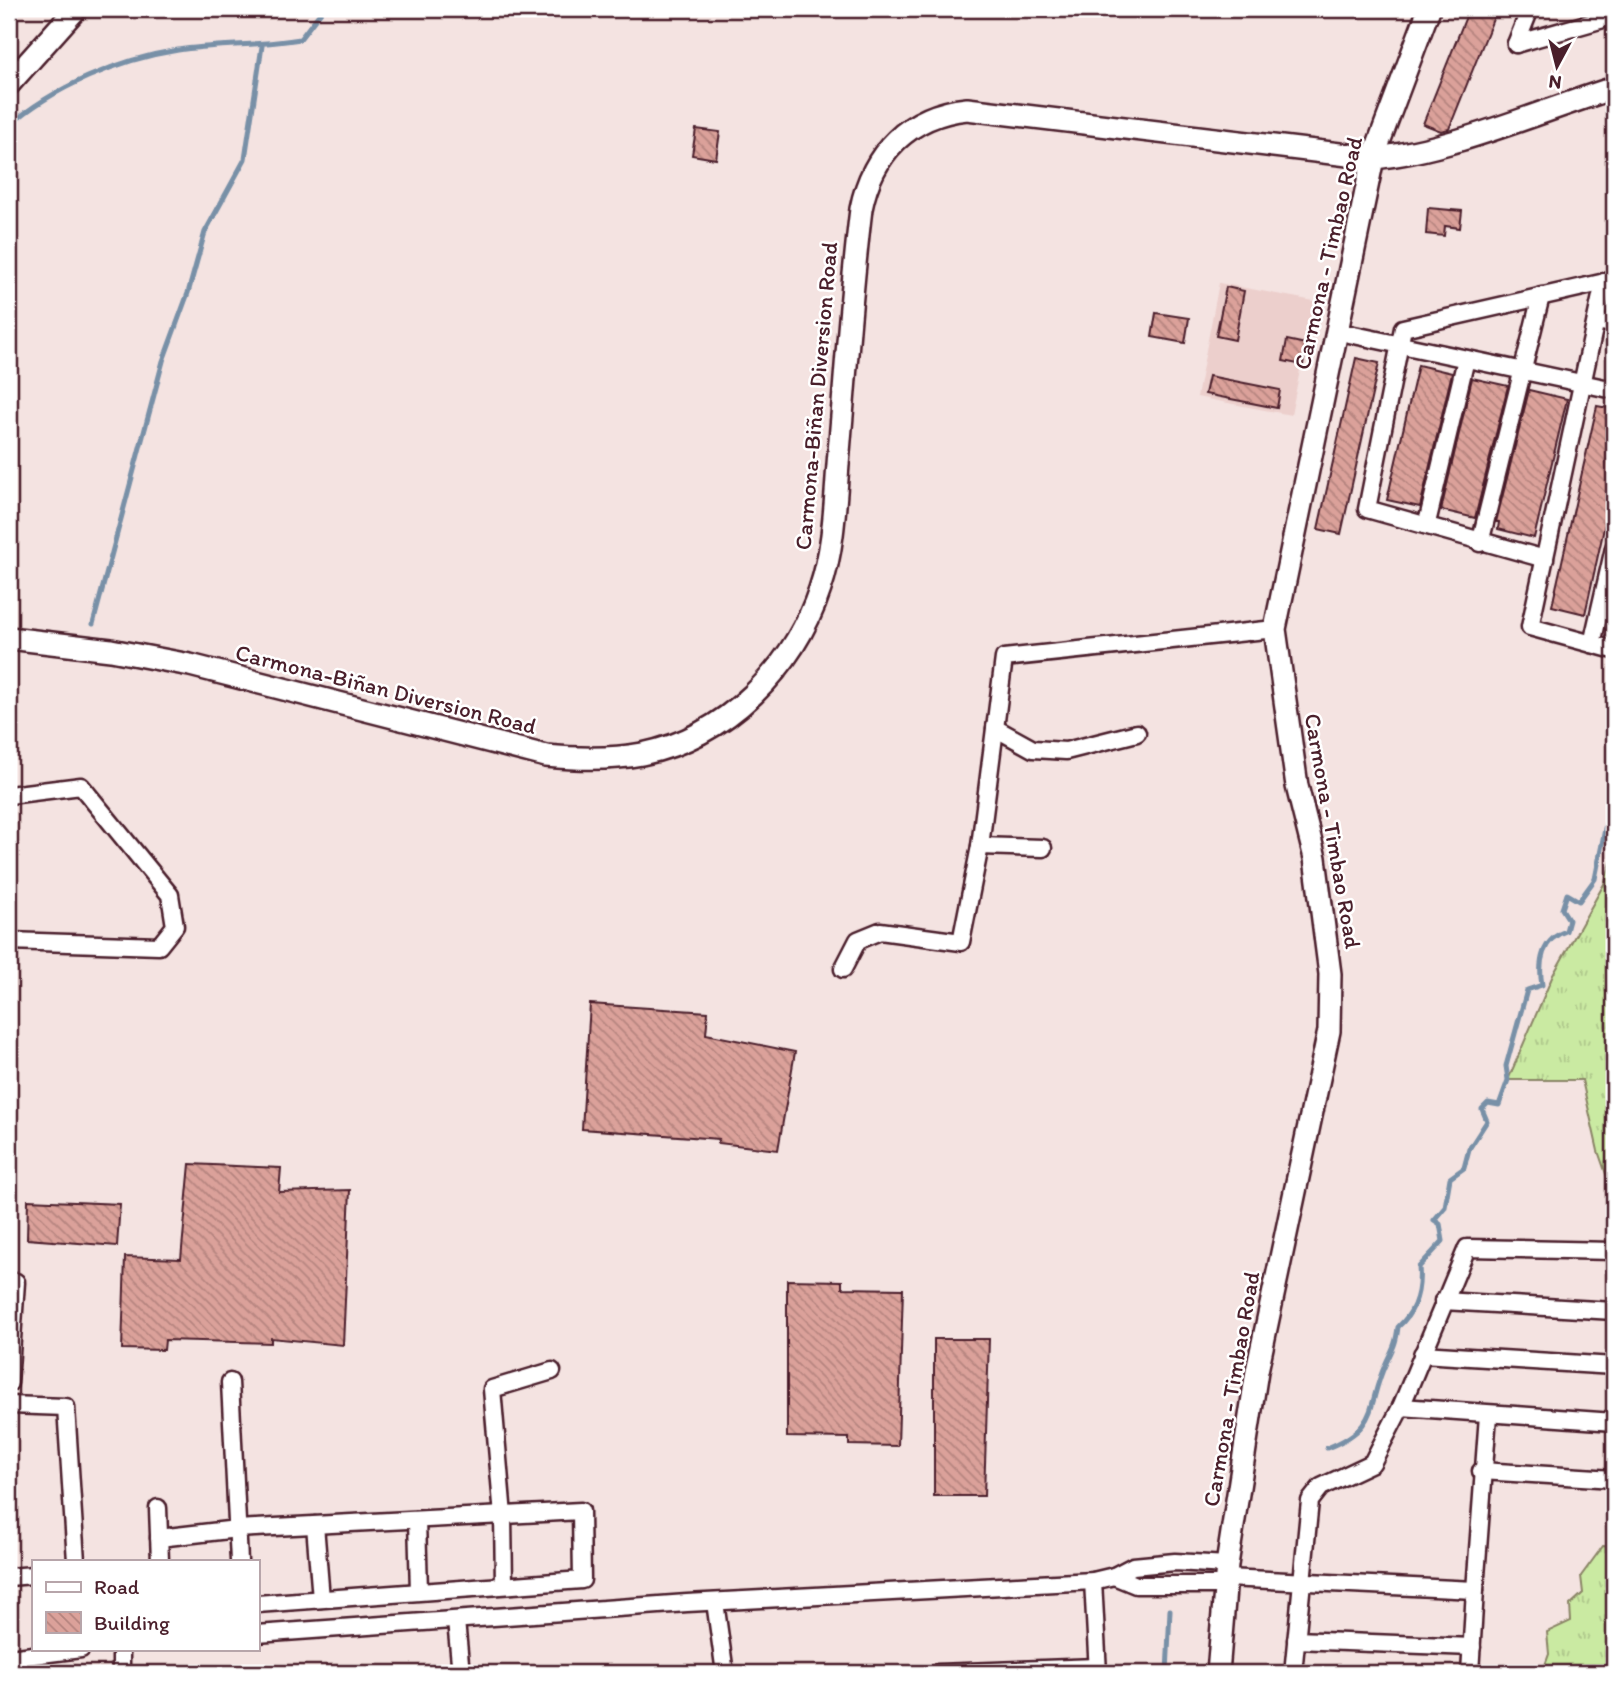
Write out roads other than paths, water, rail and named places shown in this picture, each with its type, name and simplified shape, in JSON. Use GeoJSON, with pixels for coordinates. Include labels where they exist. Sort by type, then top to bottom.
{"type":"FeatureCollection","features":[{"type":"Feature","properties":{"kind":"main road"},"geometry":{"type":"LineString","coordinates":[[9,83],[76,9]]}},
{"type":"Feature","properties":{"kind":"main road","name":"Carmona - Timbao Road"},"geometry":{"type":"LineString","coordinates":[[1218,1673],[1226,1576],[1257,1371],[1329,1031],[1330,974],[1317,871],[1297,786],[1275,629],[1373,158],[1429,9]]}},
{"type":"Feature","properties":{"kind":"main road","name":"Carmona-Biñan Diversion Road"},"geometry":{"type":"LineString","coordinates":[[9,638],[111,650],[190,665],[493,745],[546,756],[599,759],[644,754],[665,747],[726,717],[761,687],[794,645],[820,588],[832,532],[861,209],[872,171],[897,138],[931,117],[967,109],[1373,158],[1446,142],[1614,88]]}},
{"type":"Feature","properties":{"kind":"street"},"geometry":{"type":"LineString","coordinates":[[1530,9],[1516,44],[1614,16]]}},
{"type":"Feature","properties":{"kind":"street"},"geometry":{"type":"LineString","coordinates":[[1545,559],[1480,543],[1427,523],[1367,509],[1403,328],[1609,281]]}},
{"type":"Feature","properties":{"kind":"street"},"geometry":{"type":"LineString","coordinates":[[1609,281],[1596,320],[1530,626],[1614,650]]}},
{"type":"Feature","properties":{"kind":"street"},"geometry":{"type":"LineString","coordinates":[[1480,543],[1541,296]]}},
{"type":"Feature","properties":{"kind":"street"},"geometry":{"type":"LineString","coordinates":[[1596,320],[1614,324]]}},
{"type":"Feature","properties":{"kind":"street"},"geometry":{"type":"LineString","coordinates":[[1335,331],[1614,390]]}},
{"type":"Feature","properties":{"kind":"street"},"geometry":{"type":"LineString","coordinates":[[1427,523],[1466,359]]}},
{"type":"Feature","properties":{"kind":"street"},"geometry":{"type":"LineString","coordinates":[[1592,644],[1614,548]]}},
{"type":"Feature","properties":{"kind":"street"},"geometry":{"type":"LineString","coordinates":[[844,969],[858,940],[880,931],[961,942],[980,846],[1004,659],[1275,629]]}},
{"type":"Feature","properties":{"kind":"street"},"geometry":{"type":"LineString","coordinates":[[995,728],[1033,749],[1066,751],[1137,733]]}},
{"type":"Feature","properties":{"kind":"street"},"geometry":{"type":"LineString","coordinates":[[9,795],[81,786],[170,895],[176,926],[159,946],[9,941]]}},
{"type":"Feature","properties":{"kind":"street"},"geometry":{"type":"LineString","coordinates":[[980,846],[1043,848]]}},
{"type":"Feature","properties":{"kind":"street"},"geometry":{"type":"LineString","coordinates":[[1293,1673],[1310,1501],[1321,1487],[1372,1463],[1401,1406],[1466,1248],[1614,1251]]}},
{"type":"Feature","properties":{"kind":"street"},"geometry":{"type":"LineString","coordinates":[[9,1383],[16,1282]]}},
{"type":"Feature","properties":{"kind":"street"},"geometry":{"type":"LineString","coordinates":[[1443,1301],[1614,1311]]}},
{"type":"Feature","properties":{"kind":"street"},"geometry":{"type":"LineString","coordinates":[[1422,1354],[1614,1366]]}},
{"type":"Feature","properties":{"kind":"street"},"geometry":{"type":"LineString","coordinates":[[505,1584],[503,1516],[492,1389],[552,1371]]}},
{"type":"Feature","properties":{"kind":"street"},"geometry":{"type":"LineString","coordinates":[[230,1382],[239,1560]]}},
{"type":"Feature","properties":{"kind":"street"},"geometry":{"type":"LineString","coordinates":[[9,1405],[65,1407],[76,1560]]}},
{"type":"Feature","properties":{"kind":"street"},"geometry":{"type":"LineString","coordinates":[[1401,1406],[1488,1415],[1614,1422]]}},
{"type":"Feature","properties":{"kind":"street"},"geometry":{"type":"LineString","coordinates":[[1471,1673],[1481,1471],[1488,1415]]}},
{"type":"Feature","properties":{"kind":"street"},"geometry":{"type":"LineString","coordinates":[[1481,1471],[1614,1479]]}},
{"type":"Feature","properties":{"kind":"street"},"geometry":{"type":"LineString","coordinates":[[158,1508],[160,1560]]}},
{"type":"Feature","properties":{"kind":"street"},"geometry":{"type":"LineString","coordinates":[[159,1538],[237,1529],[581,1511],[582,1580],[259,1604]]}},
{"type":"Feature","properties":{"kind":"street"},"geometry":{"type":"LineString","coordinates":[[417,1520],[419,1591]]}},
{"type":"Feature","properties":{"kind":"street"},"geometry":{"type":"LineString","coordinates":[[315,1525],[321,1598]]}},
{"type":"Feature","properties":{"kind":"street"},"geometry":{"type":"LineString","coordinates":[[259,1634],[715,1602],[1093,1581],[1114,1576],[1133,1566],[1175,1562],[1226,1576],[1475,1590]]}},
{"type":"Feature","properties":{"kind":"street"},"geometry":{"type":"LineString","coordinates":[[9,1577],[32,1575]]}},
{"type":"Feature","properties":{"kind":"street"},"geometry":{"type":"LineString","coordinates":[[937,1673],[1098,1670],[1093,1581]]}},
{"type":"Feature","properties":{"kind":"street"},"geometry":{"type":"LineString","coordinates":[[715,1602],[725,1673]]}},
{"type":"Feature","properties":{"kind":"street"},"geometry":{"type":"LineString","coordinates":[[456,1620],[461,1673]]}},
{"type":"Feature","properties":{"kind":"street"},"geometry":{"type":"LineString","coordinates":[[1296,1640],[1472,1647]]}},
{"type":"Feature","properties":{"kind":"street"},"geometry":{"type":"LineString","coordinates":[[9,1658],[73,1650]]}},
{"type":"Feature","properties":{"kind":"street"},"geometry":{"type":"LineString","coordinates":[[121,1650],[121,1673]]}},
{"type":"Feature","properties":{"kind":"waterway"},"geometry":{"type":"LineString","coordinates":[[9,126],[67,87],[133,60],[178,50],[300,39],[323,9]]}},
{"type":"Feature","properties":{"kind":"waterway"},"geometry":{"type":"LineString","coordinates":[[93,624],[163,361],[188,293],[205,232],[245,159],[262,46]]}},
{"type":"Feature","properties":{"kind":"waterway"},"geometry":{"type":"LineString","coordinates":[[1327,1448],[1356,1432],[1369,1413],[1398,1327],[1409,1315],[1416,1300],[1419,1267],[1443,1241],[1440,1224],[1434,1220],[1445,1207],[1450,1178],[1464,1168],[1469,1149],[1487,1121],[1482,1109],[1488,1103],[1499,1105],[1508,1080],[1506,1066],[1527,990],[1542,985],[1544,952],[1552,940],[1566,931],[1569,920],[1562,909],[1567,894],[1579,901],[1595,879],[1606,824],[1614,805]]}},
{"type":"Feature","properties":{"kind":"waterway"},"geometry":{"type":"LineString","coordinates":[[1167,1673],[1170,1610]]}}]}
